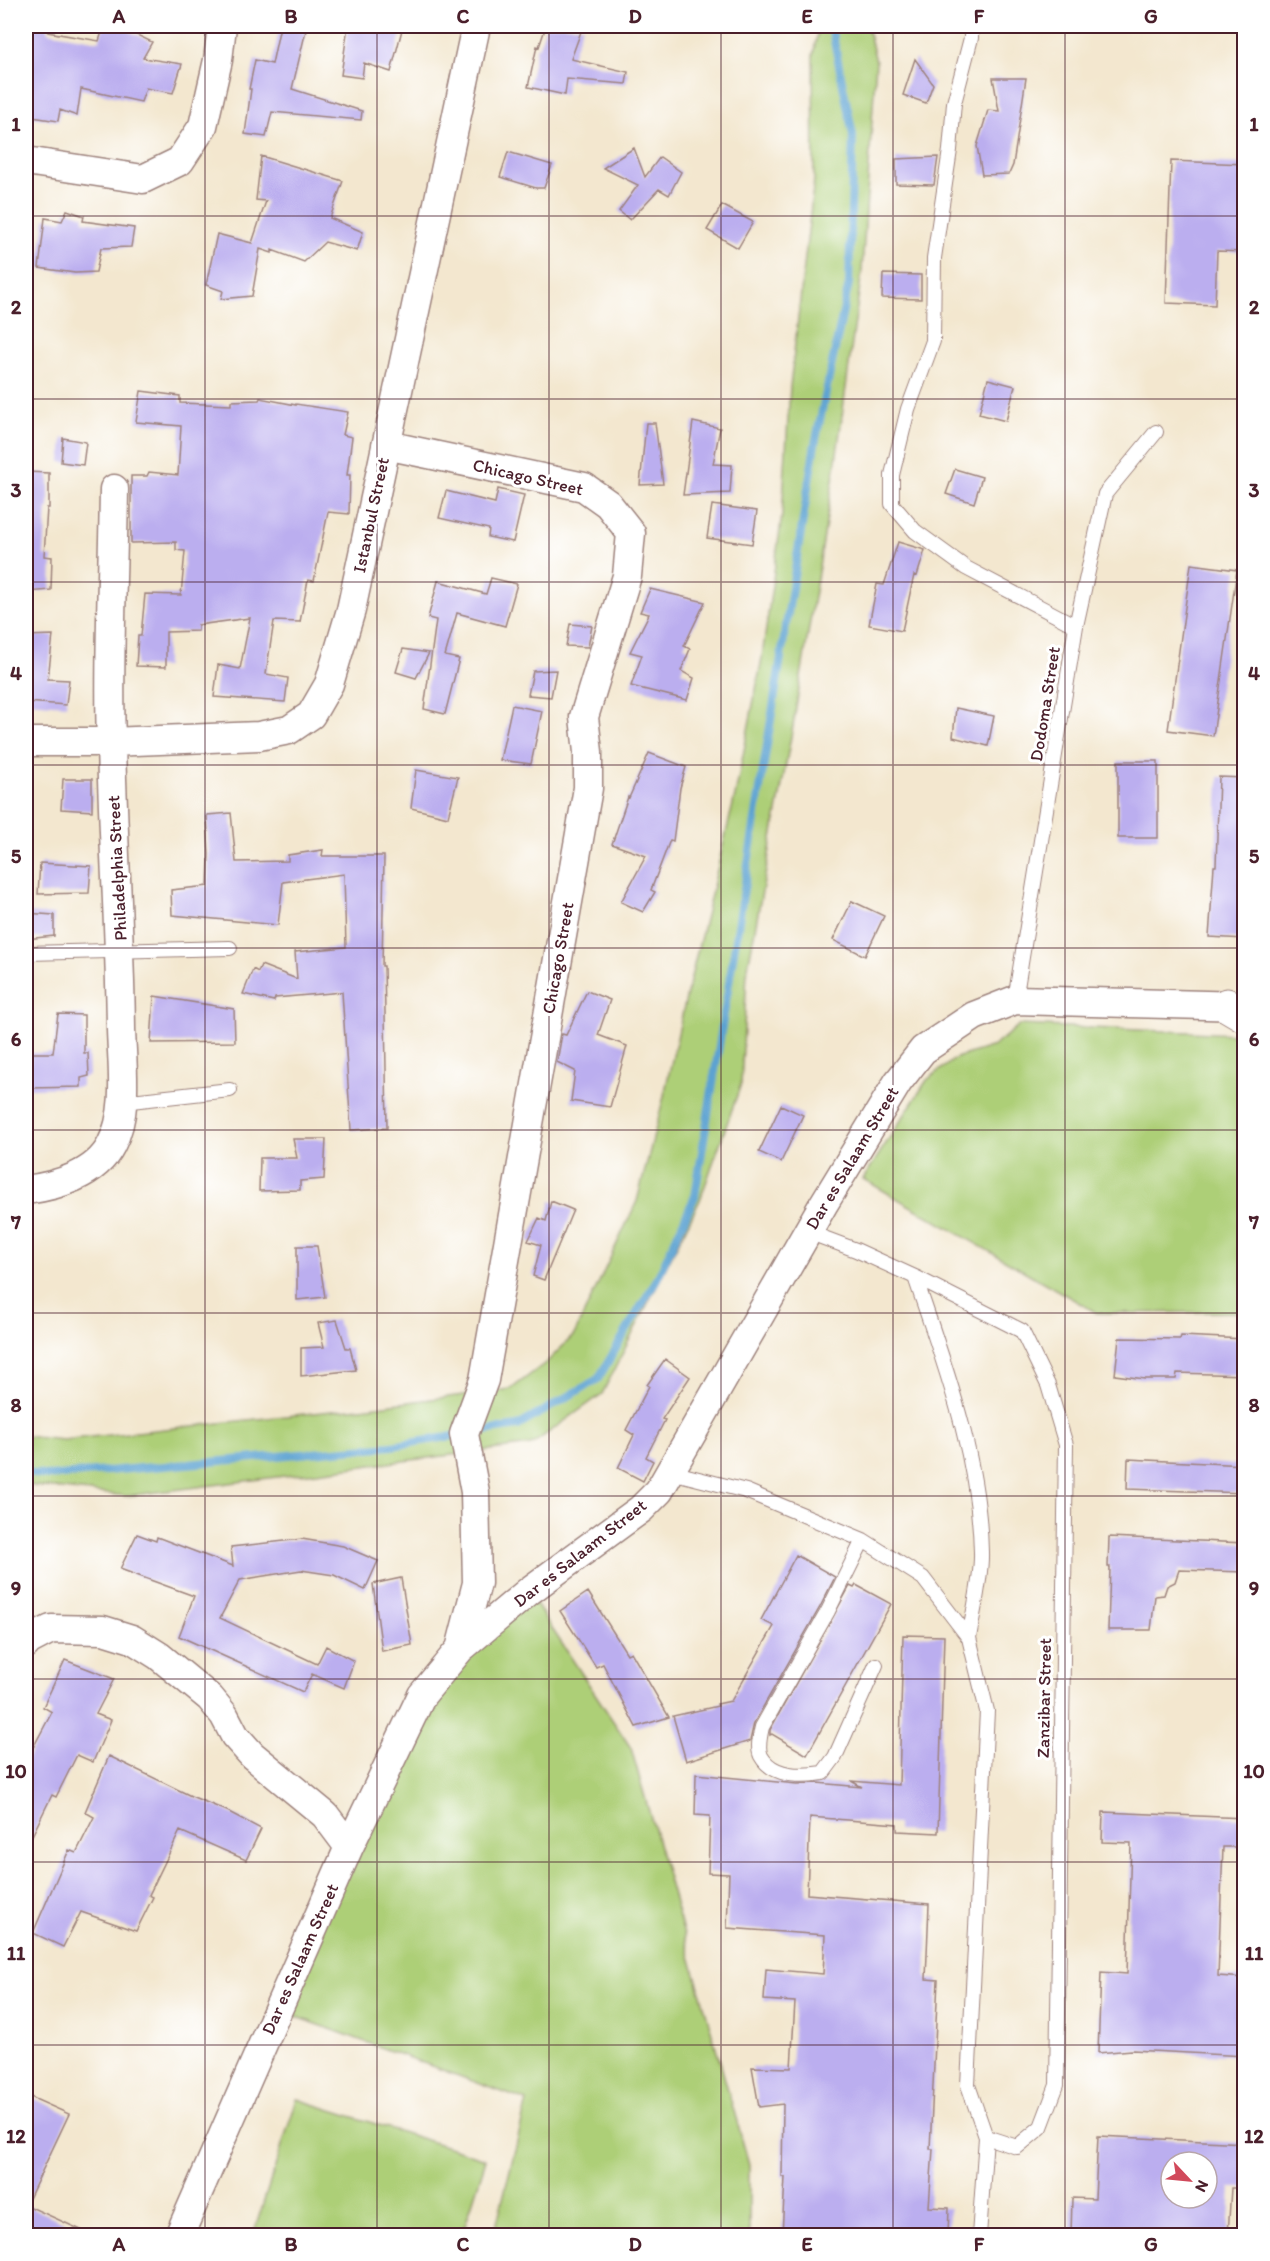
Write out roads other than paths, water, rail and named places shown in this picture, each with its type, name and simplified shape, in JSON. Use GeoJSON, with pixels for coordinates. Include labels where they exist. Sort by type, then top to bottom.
{"type":"FeatureCollection","features":[{"type":"Feature","properties":{"kind":"street"},"geometry":{"type":"LineString","coordinates":[[26,161],[143,179],[180,161],[203,126],[218,60],[222,26]]}},
{"type":"Feature","properties":{"kind":"street","name":"Istanbul Street"},"geometry":{"type":"LineString","coordinates":[[26,742],[111,742],[259,736],[289,730],[311,715],[329,684],[342,641],[476,26]]}},
{"type":"Feature","properties":{"kind":"street","name":"Chicago Street"},"geometry":{"type":"LineString","coordinates":[[386,445],[584,487],[608,504],[632,533],[627,576],[584,717],[588,752],[588,788],[484,1380],[464,1434],[475,1492],[477,1583],[460,1649]]}},
{"type":"Feature","properties":{"kind":"street","name":"Philadelphia Street"},"geometry":{"type":"LineString","coordinates":[[26,1190],[54,1184],[87,1172],[110,1148],[118,1130],[122,1102],[121,951],[111,742],[114,489]]}},
{"type":"Feature","properties":{"kind":"street","name":"Dar es Salaam Street"},"geometry":{"type":"LineString","coordinates":[[179,2235],[349,1847],[422,1695],[460,1649],[529,1591],[641,1509],[659,1491],[808,1232],[898,1082],[923,1050],[974,1016],[1015,1000],[1240,1006]]}},
{"type":"Feature","properties":{"kind":"street"},"geometry":{"type":"LineString","coordinates":[[26,1644],[51,1629],[103,1629],[132,1639],[159,1656],[210,1698],[224,1715],[235,1736],[252,1755],[325,1815],[349,1847]]}},
{"type":"Feature","properties":{"kind":"lane"},"geometry":{"type":"LineString","coordinates":[[972,26],[954,103],[950,150],[934,258],[933,341],[908,409],[894,464],[892,504],[915,531],[966,568],[1076,626]]}},
{"type":"Feature","properties":{"kind":"lane","name":"Dodoma Street"},"geometry":{"type":"LineString","coordinates":[[1015,1000],[1076,626],[1105,494],[1156,432]]}},
{"type":"Feature","properties":{"kind":"lane"},"geometry":{"type":"LineString","coordinates":[[28,953],[230,948]]}},
{"type":"Feature","properties":{"kind":"lane"},"geometry":{"type":"LineString","coordinates":[[122,1102],[230,1090]]}},
{"type":"Feature","properties":{"kind":"lane","name":"Zanzibar Street"},"geometry":{"type":"LineString","coordinates":[[808,1232],[856,1250],[915,1277],[1023,1331],[1048,1385],[1066,1445],[1056,2085],[1041,2127],[1017,2147],[986,2137]]}},
{"type":"Feature","properties":{"kind":"lane"},"geometry":{"type":"LineString","coordinates":[[915,1277],[953,1389],[975,1479],[981,1554],[969,1638],[987,1711],[968,2085],[986,2137],[979,2235]]}},
{"type":"Feature","properties":{"kind":"lane"},"geometry":{"type":"LineString","coordinates":[[670,1472],[746,1491],[864,1540],[923,1578],[969,1638]]}},
{"type":"Feature","properties":{"kind":"lane"},"geometry":{"type":"LineString","coordinates":[[864,1540],[828,1611],[762,1727],[759,1743],[761,1756],[770,1765],[784,1773],[804,1776],[823,1773],[835,1757],[876,1665]]}},
{"type":"Feature","properties":{"kind":"waterway"},"geometry":{"type":"LineString","coordinates":[[471,1433],[518,1426],[598,1379],[657,1279],[695,1196],[815,444],[849,283],[853,135],[831,26]]}},
{"type":"Feature","properties":{"kind":"waterway"},"geometry":{"type":"LineString","coordinates":[[26,1473],[50,1476],[392,1446],[460,1435]]}}]}
